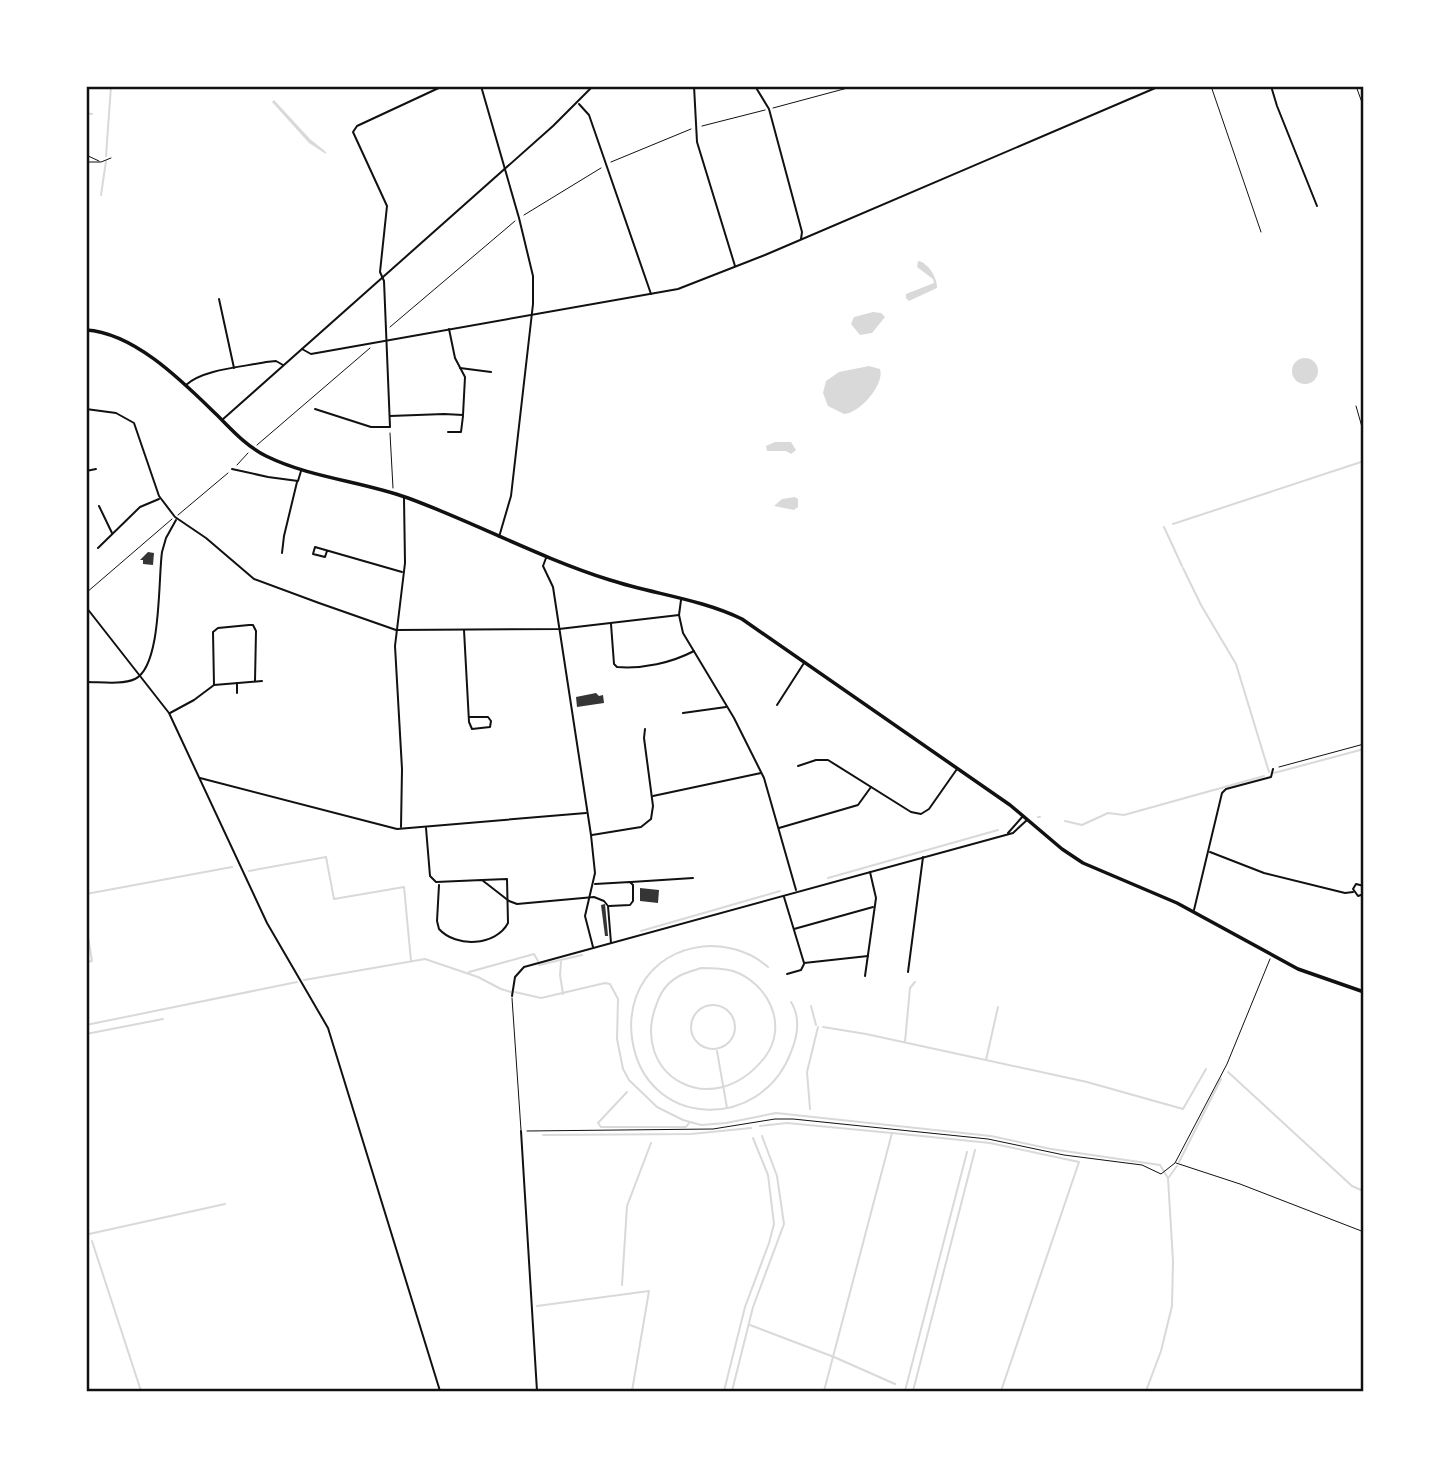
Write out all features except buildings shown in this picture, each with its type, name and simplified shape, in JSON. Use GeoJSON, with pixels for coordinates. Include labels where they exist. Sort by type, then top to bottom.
{"type":"FeatureCollection","features":[{"type":"Feature","properties":{"kind":"main road"},"geometry":{"type":"LineString","coordinates":[[86,330],[106,333],[127,342],[186,385],[253,449],[301,470],[404,497],[474,524],[546,557],[613,581],[721,610],[742,619],[1023,815],[1062,849],[1083,863],[1194,912],[1272,956],[1320,978],[1364,992]]}},
{"type":"Feature","properties":{"kind":"street"},"geometry":{"type":"LineString","coordinates":[[315,409],[372,427],[390,427],[386,331],[380,272],[387,206],[353,132],[357,127],[443,86]]}},
{"type":"Feature","properties":{"kind":"street"},"geometry":{"type":"LineString","coordinates":[[481,86],[506,169],[533,276],[511,495],[499,537]]}},
{"type":"Feature","properties":{"kind":"street"},"geometry":{"type":"LineString","coordinates":[[222,420],[506,169],[593,86]]}},
{"type":"Feature","properties":{"kind":"street"},"geometry":{"type":"LineString","coordinates":[[694,86],[697,142],[735,267]]}},
{"type":"Feature","properties":{"kind":"street"},"geometry":{"type":"LineString","coordinates":[[755,86],[769,109],[802,232],[801,240]]}},
{"type":"Feature","properties":{"kind":"street"},"geometry":{"type":"LineString","coordinates":[[302,349],[311,354],[678,289],[801,240],[1160,86]]}},
{"type":"Feature","properties":{"kind":"street"},"geometry":{"type":"LineString","coordinates":[[1271,86],[1292,147],[1317,206]]}},
{"type":"Feature","properties":{"kind":"street"},"geometry":{"type":"LineString","coordinates":[[578,103],[589,116],[651,294]]}},
{"type":"Feature","properties":{"kind":"street"},"geometry":{"type":"LineString","coordinates":[[219,299],[234,369]]}},
{"type":"Feature","properties":{"kind":"street"},"geometry":{"type":"LineString","coordinates":[[448,432],[461,432],[466,387],[465,377],[454,358],[449,329]]}},
{"type":"Feature","properties":{"kind":"street"},"geometry":{"type":"LineString","coordinates":[[186,385],[196,377],[234,369],[276,361],[284,365]]}},
{"type":"Feature","properties":{"kind":"street"},"geometry":{"type":"LineString","coordinates":[[459,368],[491,372]]}},
{"type":"Feature","properties":{"kind":"street"},"geometry":{"type":"LineString","coordinates":[[86,409],[116,413],[134,423],[160,499],[177,519],[206,538],[260,582],[396,630],[559,629],[679,615]]}},
{"type":"Feature","properties":{"kind":"street"},"geometry":{"type":"LineString","coordinates":[[389,416],[463,415]]}},
{"type":"Feature","properties":{"kind":"street"},"geometry":{"type":"LineString","coordinates":[[86,471],[96,469]]}},
{"type":"Feature","properties":{"kind":"street"},"geometry":{"type":"LineString","coordinates":[[232,469],[298,481]]}},
{"type":"Feature","properties":{"kind":"street"},"geometry":{"type":"LineString","coordinates":[[282,553],[301,470]]}},
{"type":"Feature","properties":{"kind":"street"},"geometry":{"type":"LineString","coordinates":[[402,829],[396,630],[403,572],[404,497]]}},
{"type":"Feature","properties":{"kind":"street"},"geometry":{"type":"LineString","coordinates":[[98,548],[140,507],[160,499]]}},
{"type":"Feature","properties":{"kind":"street"},"geometry":{"type":"LineString","coordinates":[[99,506],[112,535]]}},
{"type":"Feature","properties":{"kind":"street"},"geometry":{"type":"LineString","coordinates":[[86,682],[124,681],[140,675],[149,660],[154,644],[164,544],[177,519]]}},
{"type":"Feature","properties":{"kind":"street"},"geometry":{"type":"LineString","coordinates":[[327,551],[403,572]]}},
{"type":"Feature","properties":{"kind":"street"},"geometry":{"type":"LineString","coordinates":[[546,557],[543,566],[553,587],[591,835],[595,873],[586,916],[593,948]]}},
{"type":"Feature","properties":{"kind":"street"},"geometry":{"type":"LineString","coordinates":[[681,599],[679,615],[683,633],[762,773],[797,892]]}},
{"type":"Feature","properties":{"kind":"street"},"geometry":{"type":"LineString","coordinates":[[86,607],[169,713],[268,923],[322,1015],[339,1059],[440,1391]]}},
{"type":"Feature","properties":{"kind":"street"},"geometry":{"type":"LineString","coordinates":[[611,623],[614,664],[617,667],[676,660],[694,651]]}},
{"type":"Feature","properties":{"kind":"street"},"geometry":{"type":"LineString","coordinates":[[214,685],[213,632],[218,628],[253,625],[256,631],[255,681]]}},
{"type":"Feature","properties":{"kind":"street"},"geometry":{"type":"LineString","coordinates":[[464,629],[469,717],[472,729],[490,727],[488,717],[469,717]]}},
{"type":"Feature","properties":{"kind":"street"},"geometry":{"type":"LineString","coordinates":[[777,705],[805,662]]}},
{"type":"Feature","properties":{"kind":"street"},"geometry":{"type":"LineString","coordinates":[[169,713],[194,700],[214,685],[262,681]]}},
{"type":"Feature","properties":{"kind":"street"},"geometry":{"type":"LineString","coordinates":[[236,682],[237,693]]}},
{"type":"Feature","properties":{"kind":"street"},"geometry":{"type":"LineString","coordinates":[[683,713],[727,707]]}},
{"type":"Feature","properties":{"kind":"street"},"geometry":{"type":"LineString","coordinates":[[591,835],[647,824],[653,813],[645,729]]}},
{"type":"Feature","properties":{"kind":"street"},"geometry":{"type":"LineString","coordinates":[[797,766],[816,760],[828,760],[911,812],[920,814],[929,809],[958,769]]}},
{"type":"Feature","properties":{"kind":"street"},"geometry":{"type":"LineString","coordinates":[[1194,912],[1222,793],[1226,789],[1271,778],[1273,769]]}},
{"type":"Feature","properties":{"kind":"street"},"geometry":{"type":"LineString","coordinates":[[652,797],[762,773]]}},
{"type":"Feature","properties":{"kind":"street"},"geometry":{"type":"LineString","coordinates":[[199,778],[402,829],[588,813]]}},
{"type":"Feature","properties":{"kind":"street"},"geometry":{"type":"LineString","coordinates":[[779,828],[858,805],[872,786]]}},
{"type":"Feature","properties":{"kind":"street"},"geometry":{"type":"LineString","coordinates":[[1007,834],[1023,815]]}},
{"type":"Feature","properties":{"kind":"street"},"geometry":{"type":"LineString","coordinates":[[512,996],[515,977],[524,967],[1007,834],[1016,831],[1028,819]]}},
{"type":"Feature","properties":{"kind":"street"},"geometry":{"type":"LineString","coordinates":[[426,827],[430,876],[439,884],[507,878],[508,923],[502,932],[479,941],[454,939],[444,934],[438,925],[439,884]]}},
{"type":"Feature","properties":{"kind":"street"},"geometry":{"type":"LineString","coordinates":[[1209,852],[1272,875],[1345,893],[1353,891]]}},
{"type":"Feature","properties":{"kind":"street"},"geometry":{"type":"LineString","coordinates":[[908,972],[923,856]]}},
{"type":"Feature","properties":{"kind":"street"},"geometry":{"type":"LineString","coordinates":[[865,975],[876,893],[870,871]]}},
{"type":"Feature","properties":{"kind":"street"},"geometry":{"type":"LineString","coordinates":[[594,883],[693,878]]}},
{"type":"Feature","properties":{"kind":"street"},"geometry":{"type":"LineString","coordinates":[[482,880],[517,904],[594,897],[608,906],[631,904],[634,887],[629,882]]}},
{"type":"Feature","properties":{"kind":"street"},"geometry":{"type":"LineString","coordinates":[[1353,891],[1356,884],[1364,886]]}},
{"type":"Feature","properties":{"kind":"street"},"geometry":{"type":"LineString","coordinates":[[1353,891],[1358,896],[1364,894]]}},
{"type":"Feature","properties":{"kind":"street"},"geometry":{"type":"LineString","coordinates":[[784,896],[804,963],[801,970],[787,974]]}},
{"type":"Feature","properties":{"kind":"street"},"geometry":{"type":"LineString","coordinates":[[608,906],[611,944]]}},
{"type":"Feature","properties":{"kind":"street"},"geometry":{"type":"LineString","coordinates":[[793,929],[875,907]]}},
{"type":"Feature","properties":{"kind":"street"},"geometry":{"type":"LineString","coordinates":[[804,963],[868,956]]}},
{"type":"Feature","properties":{"kind":"street"},"geometry":{"type":"LineString","coordinates":[[521,1131],[537,1391]]}},
{"type":"Feature","properties":{"kind":"lane"},"geometry":{"type":"LineString","coordinates":[[512,996],[521,1131]]}},
{"type":"Feature","properties":{"kind":"path"},"geometry":{"type":"LineString","coordinates":[[386,331],[519,218],[605,165],[695,128],[855,86]]}},
{"type":"Feature","properties":{"kind":"path"},"geometry":{"type":"LineString","coordinates":[[1211,86],[1261,232]]}},
{"type":"Feature","properties":{"kind":"path"},"geometry":{"type":"LineString","coordinates":[[1356,86],[1364,108]]}},
{"type":"Feature","properties":{"kind":"path"},"geometry":{"type":"LineString","coordinates":[[86,155],[101,162]]}},
{"type":"Feature","properties":{"kind":"path"},"geometry":{"type":"LineString","coordinates":[[86,162],[101,162],[111,158]]}},
{"type":"Feature","properties":{"kind":"path"},"geometry":{"type":"LineString","coordinates":[[1356,407],[1364,434]]}},
{"type":"Feature","properties":{"kind":"path"},"geometry":{"type":"LineString","coordinates":[[390,427],[394,494]]}},
{"type":"Feature","properties":{"kind":"path"},"geometry":{"type":"LineString","coordinates":[[1273,769],[1364,744]]}},
{"type":"Feature","properties":{"kind":"path"},"geometry":{"type":"LineString","coordinates":[[521,1131],[713,1129],[775,1119],[793,1119],[988,1139],[1064,1156],[1142,1165],[1158,1174],[1163,1173],[1175,1163],[1227,1064],[1272,956]]}},
{"type":"Feature","properties":{"kind":"path"},"geometry":{"type":"LineString","coordinates":[[1175,1163],[1240,1184],[1364,1232]]}},
{"type":"Feature","properties":{"kind":"shaded area"},"geometry":{"type":"Polygon","coordinates":[[[274,100],[326,154],[309,143],[272,102],[274,100]]]}},
{"type":"Feature","properties":{"kind":"shaded area"},"geometry":{"type":"Polygon","coordinates":[[[918,261],[932,272],[937,288],[909,301],[906,294],[934,283],[933,279],[917,267],[918,261]]]}},
{"type":"Feature","properties":{"kind":"shaded area"},"geometry":{"type":"Polygon","coordinates":[[[873,312],[881,313],[885,317],[872,333],[860,335],[851,324],[854,317],[873,312]]]}},
{"type":"Feature","properties":{"kind":"shaded area"},"geometry":{"type":"Polygon","coordinates":[[[1305,358],[1314,362],[1318,371],[1314,380],[1305,384],[1296,380],[1292,371],[1296,362],[1305,358]]]}},
{"type":"Feature","properties":{"kind":"shaded area"},"geometry":{"type":"Polygon","coordinates":[[[869,366],[880,369],[881,375],[875,390],[864,403],[844,414],[828,406],[823,393],[826,381],[839,372],[869,366]]]}},
{"type":"Feature","properties":{"kind":"shaded area"},"geometry":{"type":"Polygon","coordinates":[[[775,442],[791,442],[796,450],[791,454],[786,451],[767,451],[766,446],[775,442]]]}},
{"type":"Feature","properties":{"kind":"shaded area"},"geometry":{"type":"Polygon","coordinates":[[[782,499],[798,499],[798,507],[794,510],[774,506],[782,499]]]}},
{"type":"Feature","properties":{"kind":"waterway"},"geometry":{"type":"LineString","coordinates":[[106,156],[111,86]]}},
{"type":"Feature","properties":{"kind":"waterway"},"geometry":{"type":"LineString","coordinates":[[86,113],[92,114]]}},
{"type":"Feature","properties":{"kind":"waterway"},"geometry":{"type":"LineString","coordinates":[[101,195],[106,161]]}},
{"type":"Feature","properties":{"kind":"waterway"},"geometry":{"type":"LineString","coordinates":[[1173,524],[1364,461]]}},
{"type":"Feature","properties":{"kind":"waterway"},"geometry":{"type":"LineString","coordinates":[[1164,527],[1182,566]]}},
{"type":"Feature","properties":{"kind":"waterway"},"geometry":{"type":"LineString","coordinates":[[1183,568],[1201,605],[1236,664],[1269,772]]}},
{"type":"Feature","properties":{"kind":"waterway"},"geometry":{"type":"LineString","coordinates":[[1274,773],[1364,749]]}},
{"type":"Feature","properties":{"kind":"waterway"},"geometry":{"type":"LineString","coordinates":[[1065,821],[1082,825],[1108,813],[1124,815],[1264,776]]}},
{"type":"Feature","properties":{"kind":"waterway"},"geometry":{"type":"LineString","coordinates":[[828,878],[998,830]]}},
{"type":"Feature","properties":{"kind":"waterway"},"geometry":{"type":"LineString","coordinates":[[249,871],[326,857],[334,899],[404,887],[411,961]]}},
{"type":"Feature","properties":{"kind":"waterway"},"geometry":{"type":"LineString","coordinates":[[86,894],[232,867]]}},
{"type":"Feature","properties":{"kind":"waterway"},"geometry":{"type":"LineString","coordinates":[[641,931],[780,891]]}},
{"type":"Feature","properties":{"kind":"waterway"},"geometry":{"type":"LineString","coordinates":[[86,925],[92,961],[86,962]]}},
{"type":"Feature","properties":{"kind":"waterway"},"geometry":{"type":"LineString","coordinates":[[768,967],[733,949],[713,946],[694,948],[659,964],[646,978],[632,1012],[632,1038],[641,1068],[658,1090],[680,1104],[705,1110],[731,1107],[755,1097],[776,1078],[791,1052],[797,1033],[797,1020],[791,1002]]}},
{"type":"Feature","properties":{"kind":"waterway"},"geometry":{"type":"LineString","coordinates":[[469,972],[534,954],[538,961]]}},
{"type":"Feature","properties":{"kind":"waterway"},"geometry":{"type":"LineString","coordinates":[[539,965],[582,955]]}},
{"type":"Feature","properties":{"kind":"waterway"},"geometry":{"type":"LineString","coordinates":[[304,980],[425,959],[478,977],[511,992]]}},
{"type":"Feature","properties":{"kind":"waterway"},"geometry":{"type":"LineString","coordinates":[[561,962],[563,994]]}},
{"type":"Feature","properties":{"kind":"waterway"},"geometry":{"type":"LineString","coordinates":[[701,968],[733,971],[756,985],[771,1006],[775,1032],[765,1057],[744,1077],[722,1087],[700,1089],[680,1082],[664,1069],[654,1051],[651,1028],[657,1003],[669,983],[701,968]]}},
{"type":"Feature","properties":{"kind":"waterway"},"geometry":{"type":"LineString","coordinates":[[86,1025],[297,982]]}},
{"type":"Feature","properties":{"kind":"waterway"},"geometry":{"type":"LineString","coordinates":[[905,1042],[910,988],[915,982]]}},
{"type":"Feature","properties":{"kind":"waterway"},"geometry":{"type":"LineString","coordinates":[[515,992],[541,998],[610,984],[618,999],[617,1039],[623,1069],[629,1080],[657,1107],[683,1120],[701,1125],[776,1113],[991,1136],[1051,1149],[1160,1165],[1168,1178],[1173,1261],[1172,1306],[1161,1351],[1146,1391]]}},
{"type":"Feature","properties":{"kind":"waterway"},"geometry":{"type":"LineString","coordinates":[[713,1005],[722,1006],[729,1011],[734,1018],[735,1027],[734,1036],[729,1043],[722,1048],[713,1049],[704,1048],[697,1043],[692,1036],[691,1027],[692,1018],[697,1011],[704,1006],[713,1005]]}},
{"type":"Feature","properties":{"kind":"waterway"},"geometry":{"type":"LineString","coordinates":[[811,1006],[816,1025]]}},
{"type":"Feature","properties":{"kind":"waterway"},"geometry":{"type":"LineString","coordinates":[[986,1060],[998,1007]]}},
{"type":"Feature","properties":{"kind":"waterway"},"geometry":{"type":"LineString","coordinates":[[86,1034],[163,1019]]}},
{"type":"Feature","properties":{"kind":"waterway"},"geometry":{"type":"LineString","coordinates":[[810,1109],[807,1072],[818,1027]]}},
{"type":"Feature","properties":{"kind":"waterway"},"geometry":{"type":"LineString","coordinates":[[823,1027],[1087,1082],[1183,1109],[1206,1069]]}},
{"type":"Feature","properties":{"kind":"waterway"},"geometry":{"type":"LineString","coordinates":[[717,1051],[727,1108]]}},
{"type":"Feature","properties":{"kind":"waterway"},"geometry":{"type":"LineString","coordinates":[[1228,1072],[1352,1186],[1361,1190],[1364,1182]]}},
{"type":"Feature","properties":{"kind":"waterway"},"geometry":{"type":"LineString","coordinates":[[1179,1162],[1221,1079]]}},
{"type":"Feature","properties":{"kind":"waterway"},"geometry":{"type":"LineString","coordinates":[[627,1092],[598,1123],[601,1127],[686,1127],[689,1123]]}},
{"type":"Feature","properties":{"kind":"waterway"},"geometry":{"type":"LineString","coordinates":[[760,1126],[787,1123],[892,1133],[824,1391]]}},
{"type":"Feature","properties":{"kind":"waterway"},"geometry":{"type":"LineString","coordinates":[[543,1135],[691,1134],[751,1128]]}},
{"type":"Feature","properties":{"kind":"waterway"},"geometry":{"type":"LineString","coordinates":[[892,1133],[990,1143],[1079,1162],[1001,1391]]}},
{"type":"Feature","properties":{"kind":"waterway"},"geometry":{"type":"LineString","coordinates":[[732,1391],[753,1307],[784,1224],[777,1176],[762,1136]]}},
{"type":"Feature","properties":{"kind":"waterway"},"geometry":{"type":"LineString","coordinates":[[724,1391],[745,1307],[774,1224],[768,1175],[753,1138]]}},
{"type":"Feature","properties":{"kind":"waterway"},"geometry":{"type":"LineString","coordinates":[[622,1285],[627,1206],[651,1143]]}},
{"type":"Feature","properties":{"kind":"waterway"},"geometry":{"type":"LineString","coordinates":[[913,1391],[975,1150]]}},
{"type":"Feature","properties":{"kind":"waterway"},"geometry":{"type":"LineString","coordinates":[[905,1391],[967,1152]]}},
{"type":"Feature","properties":{"kind":"waterway"},"geometry":{"type":"LineString","coordinates":[[1169,1177],[1177,1166]]}},
{"type":"Feature","properties":{"kind":"waterway"},"geometry":{"type":"LineString","coordinates":[[89,1234],[225,1204]]}},
{"type":"Feature","properties":{"kind":"waterway"},"geometry":{"type":"LineString","coordinates":[[92,1241],[141,1391]]}},
{"type":"Feature","properties":{"kind":"waterway"},"geometry":{"type":"LineString","coordinates":[[537,1306],[649,1291],[632,1391]]}},
{"type":"Feature","properties":{"kind":"waterway"},"geometry":{"type":"LineString","coordinates":[[750,1325],[895,1384]]}}]}
